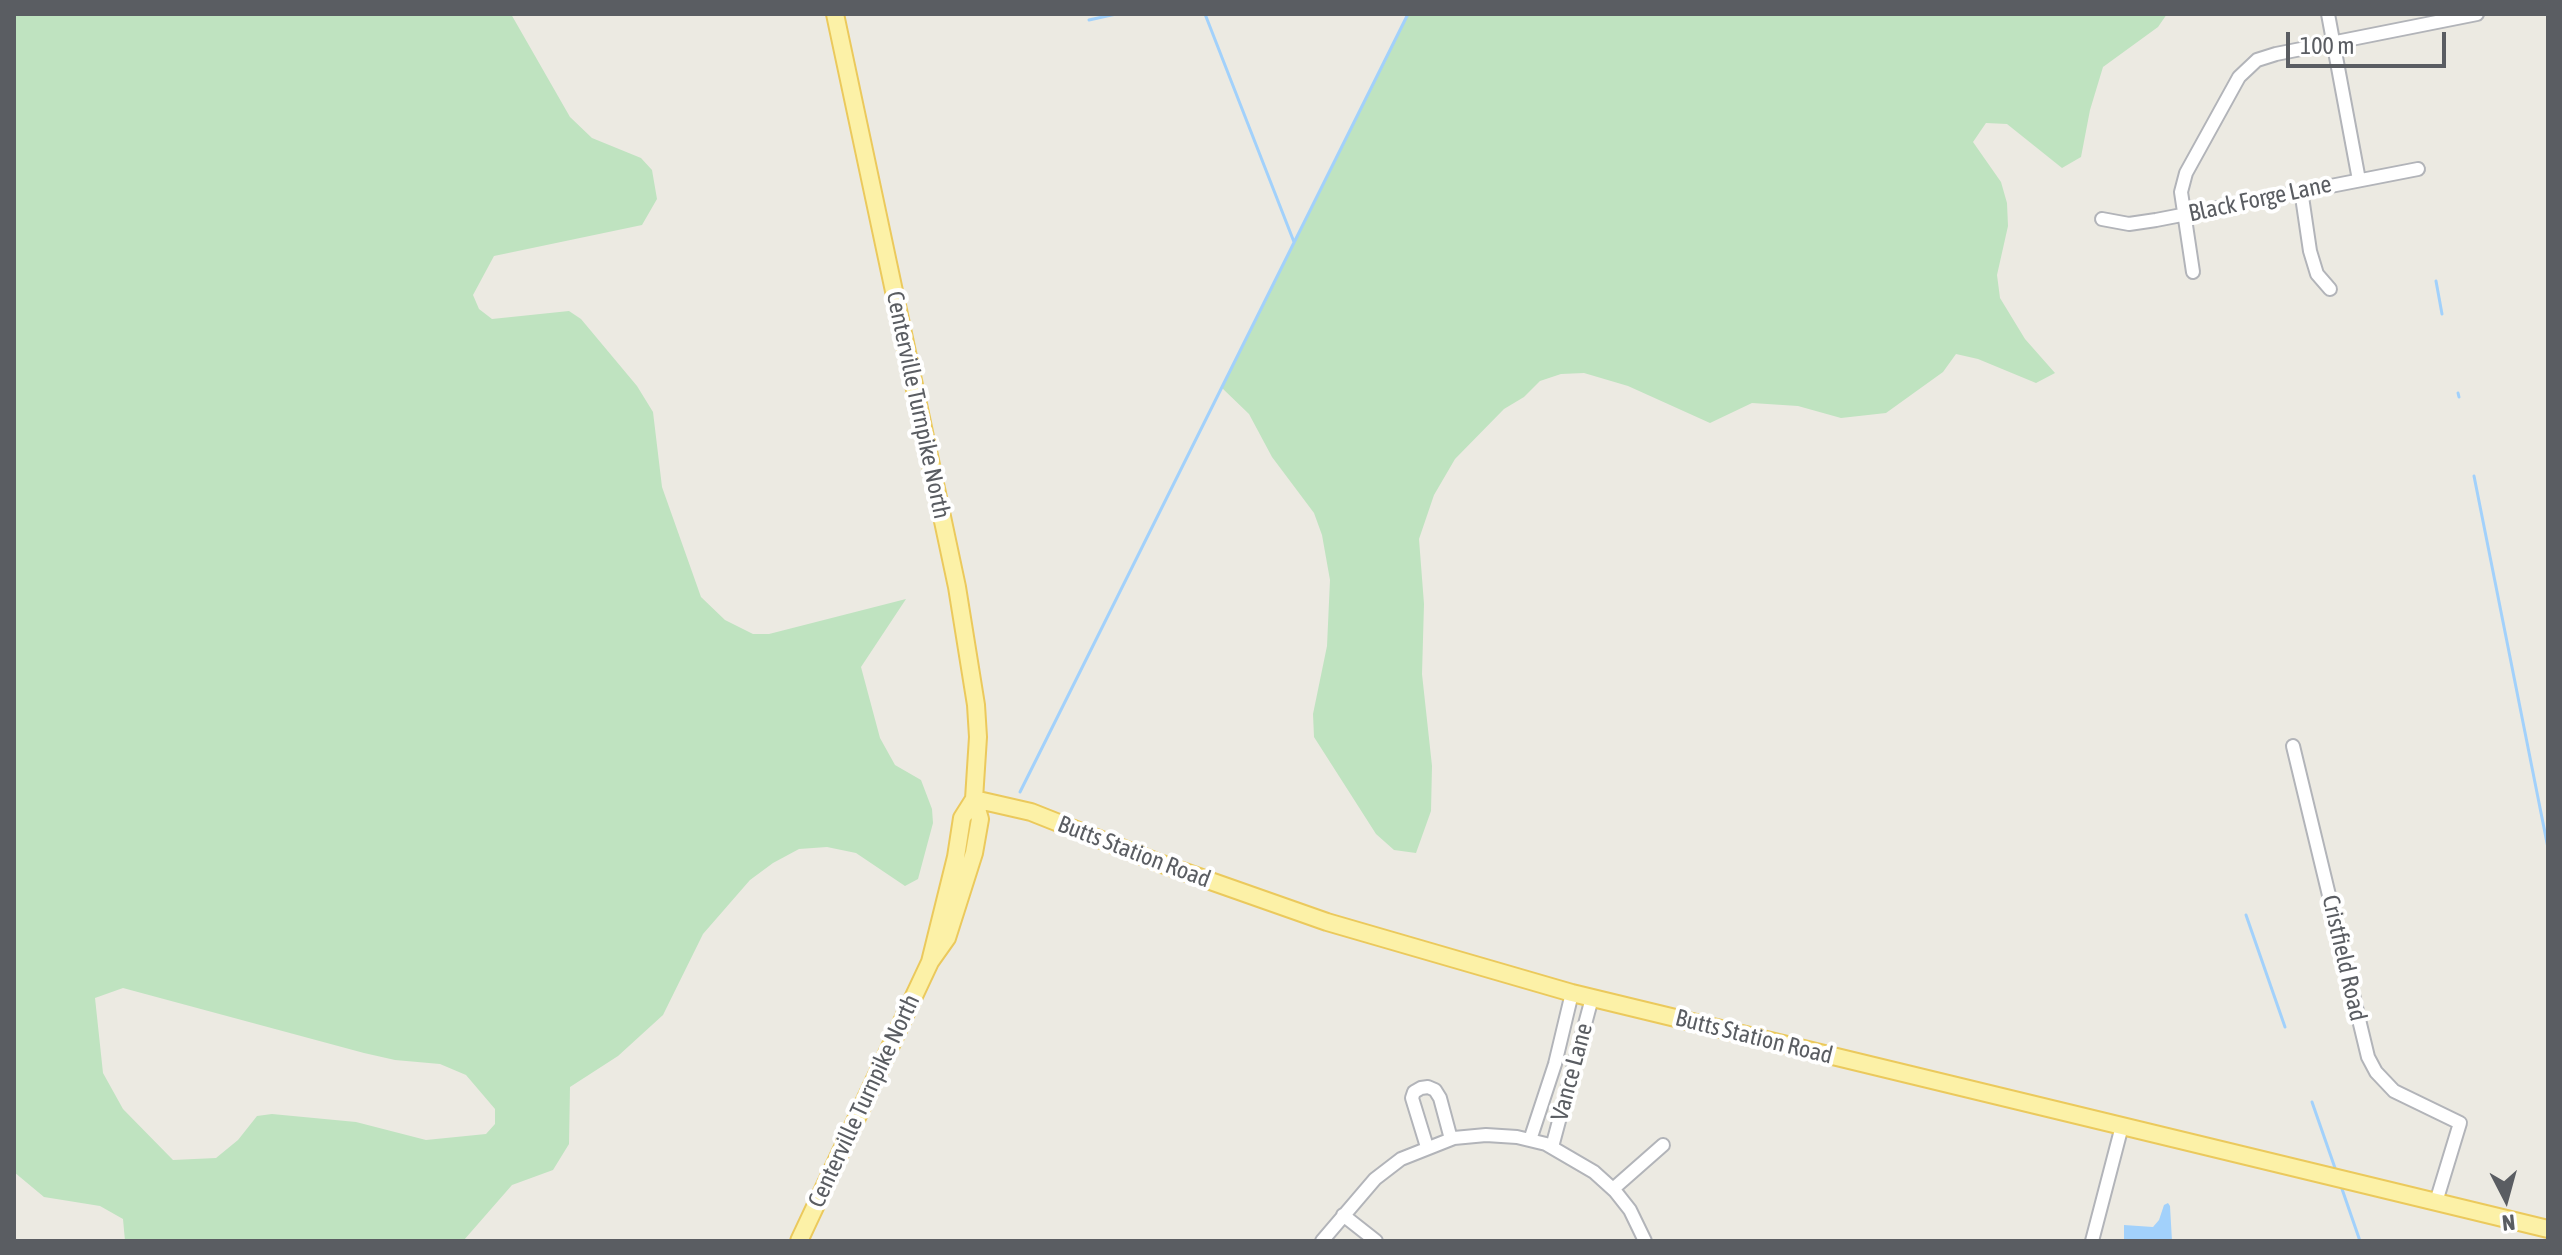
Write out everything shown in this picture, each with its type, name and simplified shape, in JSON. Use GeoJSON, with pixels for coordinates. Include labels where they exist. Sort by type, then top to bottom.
{"type":"FeatureCollection","features":[{"type":"Feature","properties":{"kind":"main road","name":"Centerville Turnpike North"},"geometry":{"type":"LineString","coordinates":[[799,1241],[930,962],[947,938],[973,858],[980,819],[974,799],[978,737],[976,705],[959,599],[835,14]]}},
{"type":"Feature","properties":{"kind":"main road","name":"Butts Station Road"},"geometry":{"type":"LineString","coordinates":[[974,799],[1031,812],[1151,860],[1327,922],[1572,993],[2548,1229]]}},
{"type":"Feature","properties":{"kind":"street"},"geometry":{"type":"LineString","coordinates":[[2328,14],[2359,180]]}},
{"type":"Feature","properties":{"kind":"street"},"geometry":{"type":"LineString","coordinates":[[2193,272],[2181,192],[2186,173],[2239,77],[2257,60],[2477,14]]}},
{"type":"Feature","properties":{"kind":"street","name":"Black Forge Lane"},"geometry":{"type":"LineString","coordinates":[[2102,219],[2129,224],[2418,169]]}},
{"type":"Feature","properties":{"kind":"street"},"geometry":{"type":"LineString","coordinates":[[2301,190],[2310,251],[2317,274],[2330,289]]}},
{"type":"Feature","properties":{"kind":"street","name":"Cristfield Road"},"geometry":{"type":"LineString","coordinates":[[2293,746],[2368,1057],[2376,1072],[2394,1091],[2460,1123],[2436,1202]]}},
{"type":"Feature","properties":{"kind":"street","name":"Vance Lane"},"geometry":{"type":"LineString","coordinates":[[1530,1140],[1555,1064],[1572,993]]}},
{"type":"Feature","properties":{"kind":"street","name":"Vance Lane"},"geometry":{"type":"LineString","coordinates":[[1552,1147],[1592,998]]}},
{"type":"Feature","properties":{"kind":"street"},"geometry":{"type":"LineString","coordinates":[[1427,1147],[1412,1098],[1414,1092],[1421,1088],[1435,1090],[1440,1098],[1451,1139]]}},
{"type":"Feature","properties":{"kind":"street"},"geometry":{"type":"LineString","coordinates":[[2092,1241],[2122,1126]]}},
{"type":"Feature","properties":{"kind":"street"},"geometry":{"type":"LineString","coordinates":[[1322,1241],[1375,1179],[1401,1159],[1451,1139],[1486,1135],[1530,1140],[1552,1147],[1594,1172],[1630,1210],[1645,1241]]}},
{"type":"Feature","properties":{"kind":"street"},"geometry":{"type":"LineString","coordinates":[[1613,1189],[1663,1145]]}},
{"type":"Feature","properties":{"kind":"street"},"geometry":{"type":"LineString","coordinates":[[1343,1215],[1376,1241]]}},
{"type":"Feature","properties":{"kind":"green space"},"geometry":{"type":"Polygon","coordinates":[[[14,14],[511,14],[570,117],[592,138],[641,158],[652,170],[657,199],[642,225],[494,256],[473,295],[479,309],[492,319],[569,311],[581,319],[637,386],[653,412],[662,487],[701,597],[725,620],[753,634],[769,634],[906,599],[861,667],[880,738],[895,765],[921,780],[932,809],[933,823],[918,879],[905,886],[856,853],[827,847],[799,849],[750,880],[703,934],[663,1015],[618,1056],[570,1087],[569,1144],[553,1170],[512,1185],[464,1240],[125,1241],[123,1219],[100,1206],[44,1197],[14,1172],[14,14]],[[123,988],[95,998],[103,1073],[123,1109],[173,1160],[216,1158],[238,1140],[257,1116],[272,1114],[356,1122],[426,1140],[486,1134],[495,1124],[495,1109],[466,1075],[440,1064],[395,1060],[123,988]]]}},
{"type":"Feature","properties":{"kind":"green space"},"geometry":{"type":"Polygon","coordinates":[[[1408,14],[2167,14],[2158,27],[2103,67],[2090,110],[2081,157],[2062,168],[2007,124],[1986,123],[1973,142],[2001,182],[2007,203],[2008,226],[1997,275],[2000,298],[2025,339],[2055,373],[2036,383],[1978,359],[1956,354],[1943,372],[1886,413],[1841,418],[1798,406],[1752,403],[1710,423],[1628,386],[1584,373],[1561,374],[1540,381],[1524,397],[1504,409],[1455,459],[1434,495],[1419,539],[1424,604],[1422,674],[1432,766],[1431,811],[1416,853],[1394,850],[1376,834],[1314,737],[1313,714],[1327,646],[1330,580],[1322,535],[1314,513],[1272,457],[1249,414],[1222,388],[1408,14]]]}},
{"type":"Feature","properties":{"kind":"water"},"geometry":{"type":"Polygon","coordinates":[[[2168,1203],[2172,1241],[2124,1241],[2124,1225],[2153,1227],[2168,1203]]]}},
{"type":"Feature","properties":{"kind":"waterway"},"geometry":{"type":"LineString","coordinates":[[1089,20],[1116,14]]}},
{"type":"Feature","properties":{"kind":"waterway"},"geometry":{"type":"LineString","coordinates":[[1205,14],[1294,242]]}},
{"type":"Feature","properties":{"kind":"waterway"},"geometry":{"type":"LineString","coordinates":[[1020,792],[1408,14]]}},
{"type":"Feature","properties":{"kind":"waterway"},"geometry":{"type":"LineString","coordinates":[[2436,281],[2442,314]]}},
{"type":"Feature","properties":{"kind":"waterway"},"geometry":{"type":"LineString","coordinates":[[2458,393],[2459,397]]}},
{"type":"Feature","properties":{"kind":"waterway"},"geometry":{"type":"LineString","coordinates":[[2474,476],[2548,848]]}},
{"type":"Feature","properties":{"kind":"waterway"},"geometry":{"type":"LineString","coordinates":[[2246,915],[2285,1027]]}},
{"type":"Feature","properties":{"kind":"waterway"},"geometry":{"type":"LineString","coordinates":[[2312,1102],[2335,1168]]}},
{"type":"Feature","properties":{"kind":"waterway"},"geometry":{"type":"LineString","coordinates":[[2342,1189],[2360,1241]]}}]}
